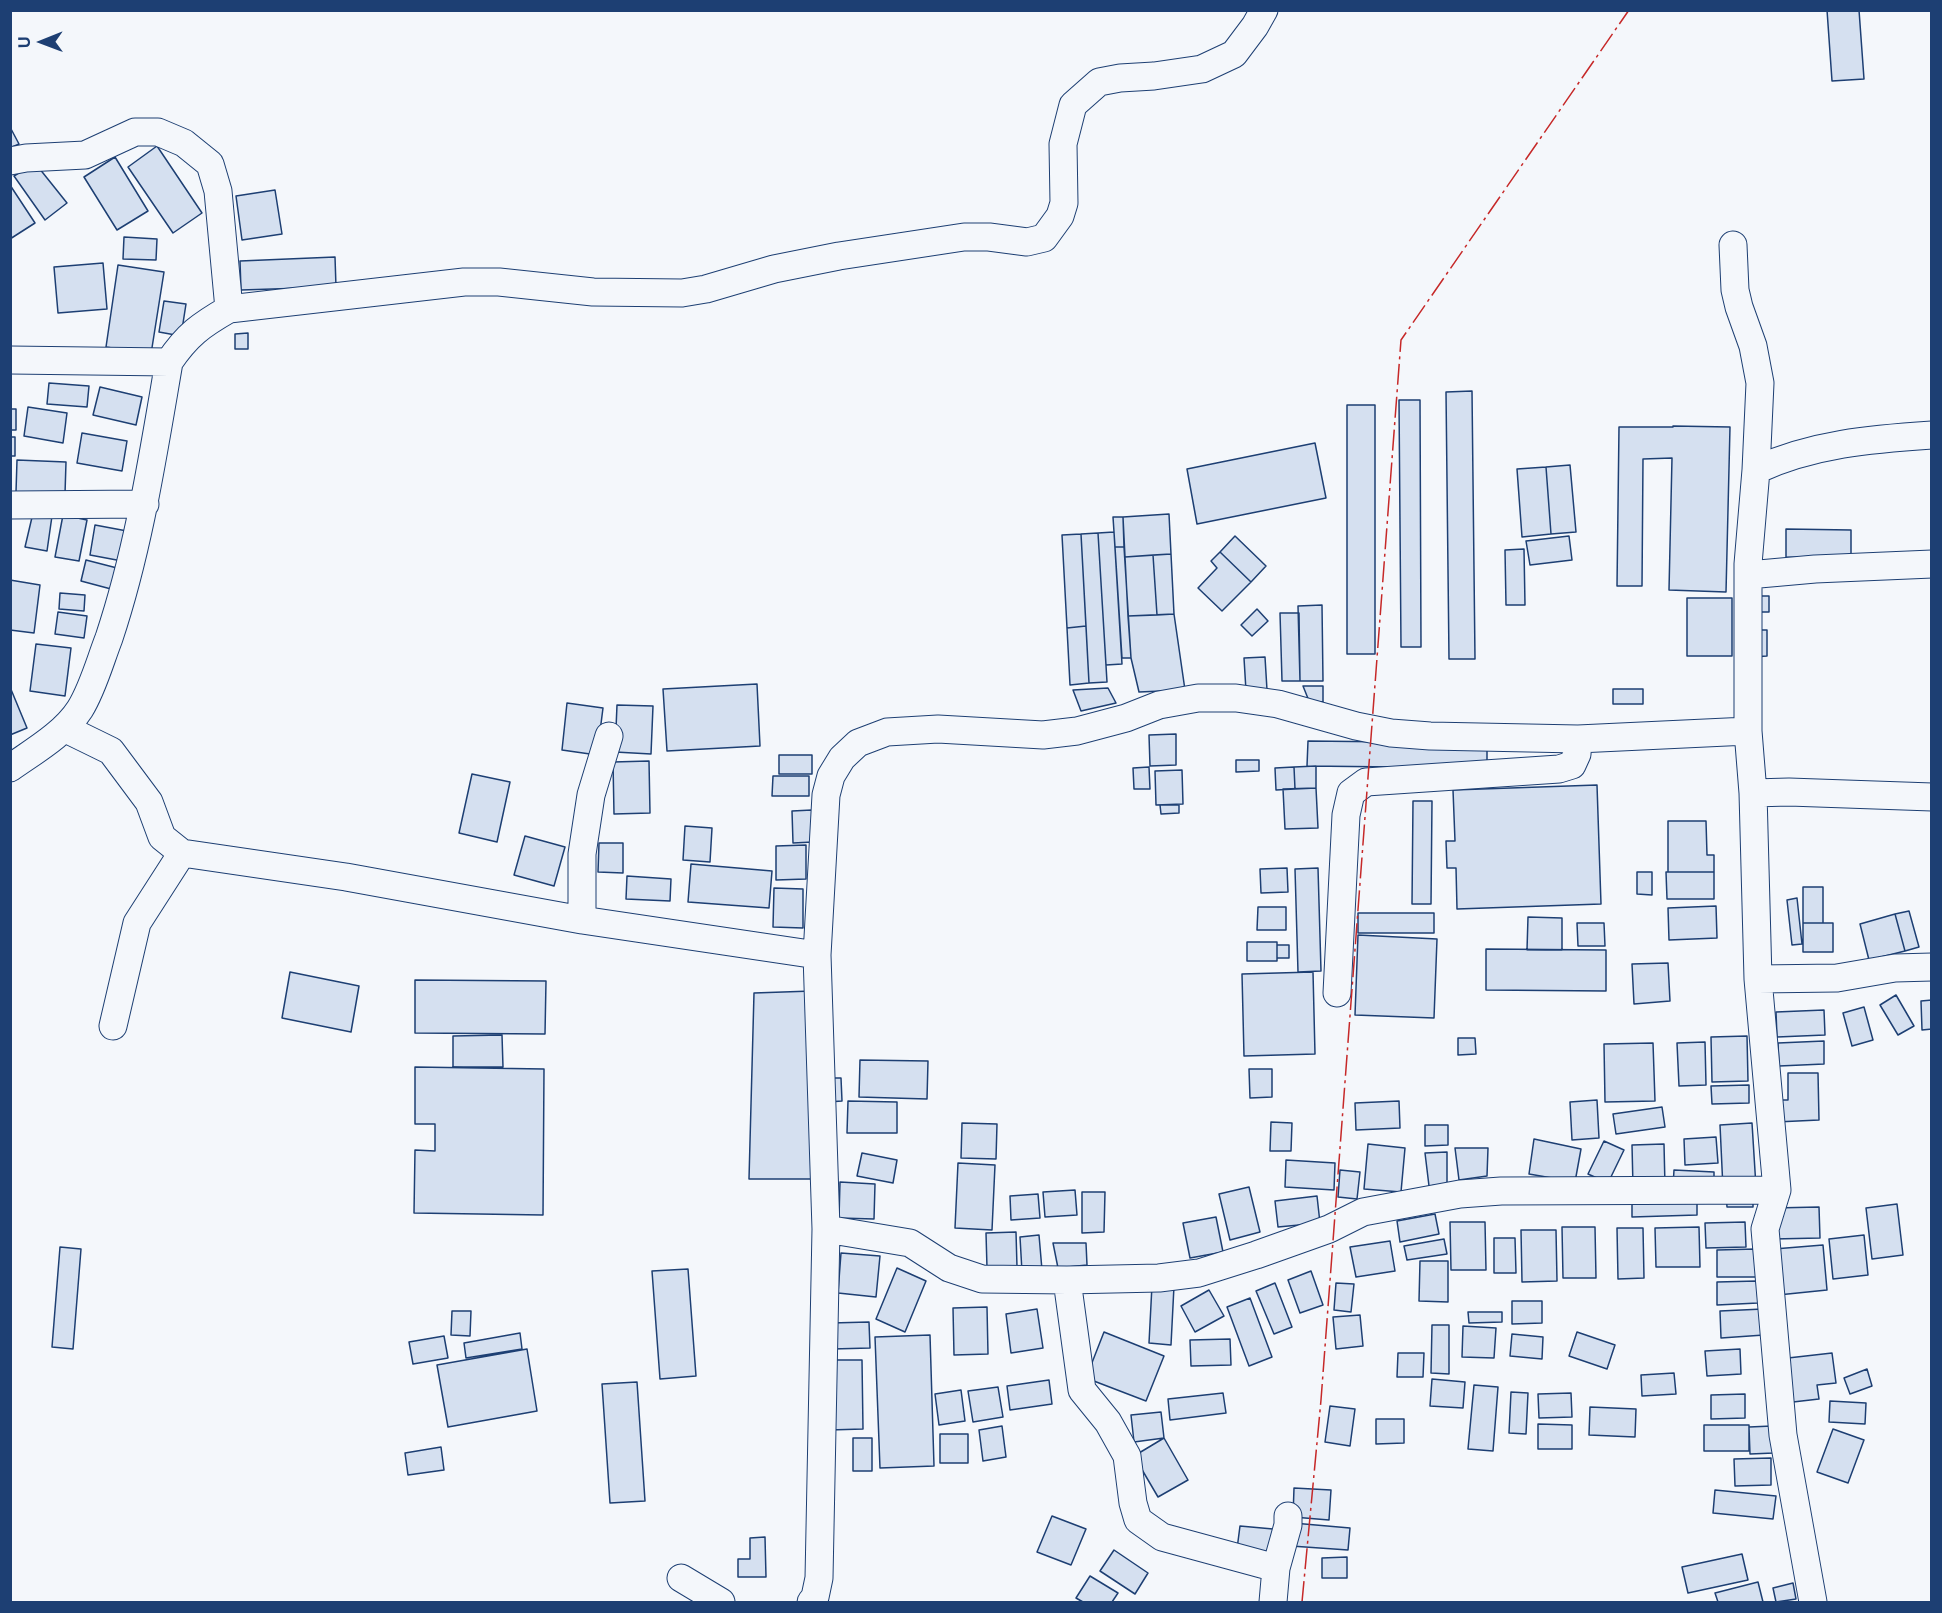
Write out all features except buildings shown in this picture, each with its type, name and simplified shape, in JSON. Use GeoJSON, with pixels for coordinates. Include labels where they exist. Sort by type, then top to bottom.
{"type":"FeatureCollection","features":[{"type":"Feature","properties":{"kind":"street"},"geometry":{"type":"LineString","coordinates":[[10,768],[64,728],[80,709],[95,676],[118,608],[145,504],[169,362],[181,344],[193,332],[229,309],[464,282],[499,282],[593,292],[682,293],[706,289],[774,269],[839,256],[964,237],[989,237],[1027,242],[1044,238],[1060,216],[1064,203],[1063,144],[1073,105],[1099,82],[1202,69],[1234,54],[1255,27],[1264,10]]}},
{"type":"Feature","properties":{"kind":"street"},"geometry":{"type":"LineString","coordinates":[[10,161],[85,155],[135,132],[158,132],[184,143],[210,164],[215,177],[229,309]]}},
{"type":"Feature","properties":{"kind":"street"},"geometry":{"type":"LineString","coordinates":[[1733,245],[1739,307],[1753,346],[1760,383],[1748,575],[1748,731],[1753,793],[1758,979],[1777,1190],[1766,1229],[1783,1435],[1813,1602]]}},
{"type":"Feature","properties":{"kind":"street"},"geometry":{"type":"LineString","coordinates":[[10,360],[169,362]]}},
{"type":"Feature","properties":{"kind":"street"},"geometry":{"type":"LineString","coordinates":[[1756,470],[1783,458],[1823,446],[1932,435]]}},
{"type":"Feature","properties":{"kind":"street"},"geometry":{"type":"LineString","coordinates":[[10,506],[145,504]]}},
{"type":"Feature","properties":{"kind":"street"},"geometry":{"type":"LineString","coordinates":[[1748,575],[1815,569],[1932,564]]}},
{"type":"Feature","properties":{"kind":"street"},"geometry":{"type":"LineString","coordinates":[[811,1602],[815,1598],[819,1578],[826,1229],[817,955],[826,795],[831,776],[842,758],[858,743],[886,732],[938,729],[1001,734],[1065,733],[1126,718],[1159,705],[1198,698],[1236,698],[1278,704],[1356,726],[1391,733],[1578,739],[1748,731]]}},
{"type":"Feature","properties":{"kind":"street"},"geometry":{"type":"LineString","coordinates":[[64,728],[111,751],[149,802],[162,837],[182,854],[346,877],[582,920],[817,955]]}},
{"type":"Feature","properties":{"kind":"street"},"geometry":{"type":"LineString","coordinates":[[582,920],[582,854],[591,795],[609,736]]}},
{"type":"Feature","properties":{"kind":"street"},"geometry":{"type":"LineString","coordinates":[[1337,993],[1346,815],[1351,793],[1366,782],[1559,769],[1572,765],[1577,754],[1578,739]]}},
{"type":"Feature","properties":{"kind":"street"},"geometry":{"type":"LineString","coordinates":[[1753,793],[1932,797]]}},
{"type":"Feature","properties":{"kind":"street"},"geometry":{"type":"LineString","coordinates":[[113,1026],[137,923],[182,854]]}},
{"type":"Feature","properties":{"kind":"street"},"geometry":{"type":"LineString","coordinates":[[1758,979],[1837,978],[1895,968],[1932,967]]}},
{"type":"Feature","properties":{"kind":"street"},"geometry":{"type":"LineString","coordinates":[[826,1229],[910,1243],[950,1268],[982,1279],[1159,1278],[1199,1273],[1256,1255],[1329,1229],[1363,1212],[1460,1194],[1501,1191],[1777,1190]]}},
{"type":"Feature","properties":{"kind":"street"},"geometry":{"type":"LineString","coordinates":[[1066,1280],[1082,1390],[1108,1422],[1127,1456],[1133,1503],[1138,1520],[1162,1537],[1276,1568]]}},
{"type":"Feature","properties":{"kind":"street"},"geometry":{"type":"LineString","coordinates":[[1273,1602],[1276,1568],[1288,1525],[1288,1516]]}},
{"type":"Feature","properties":{"kind":"street"},"geometry":{"type":"LineString","coordinates":[[681,1578],[721,1602]]}},
{"type":"Feature","properties":{"kind":"power"},"geometry":{"type":"LineString","coordinates":[[1302,1602],[1321,1400],[1401,340],[1629,10]]}}]}
